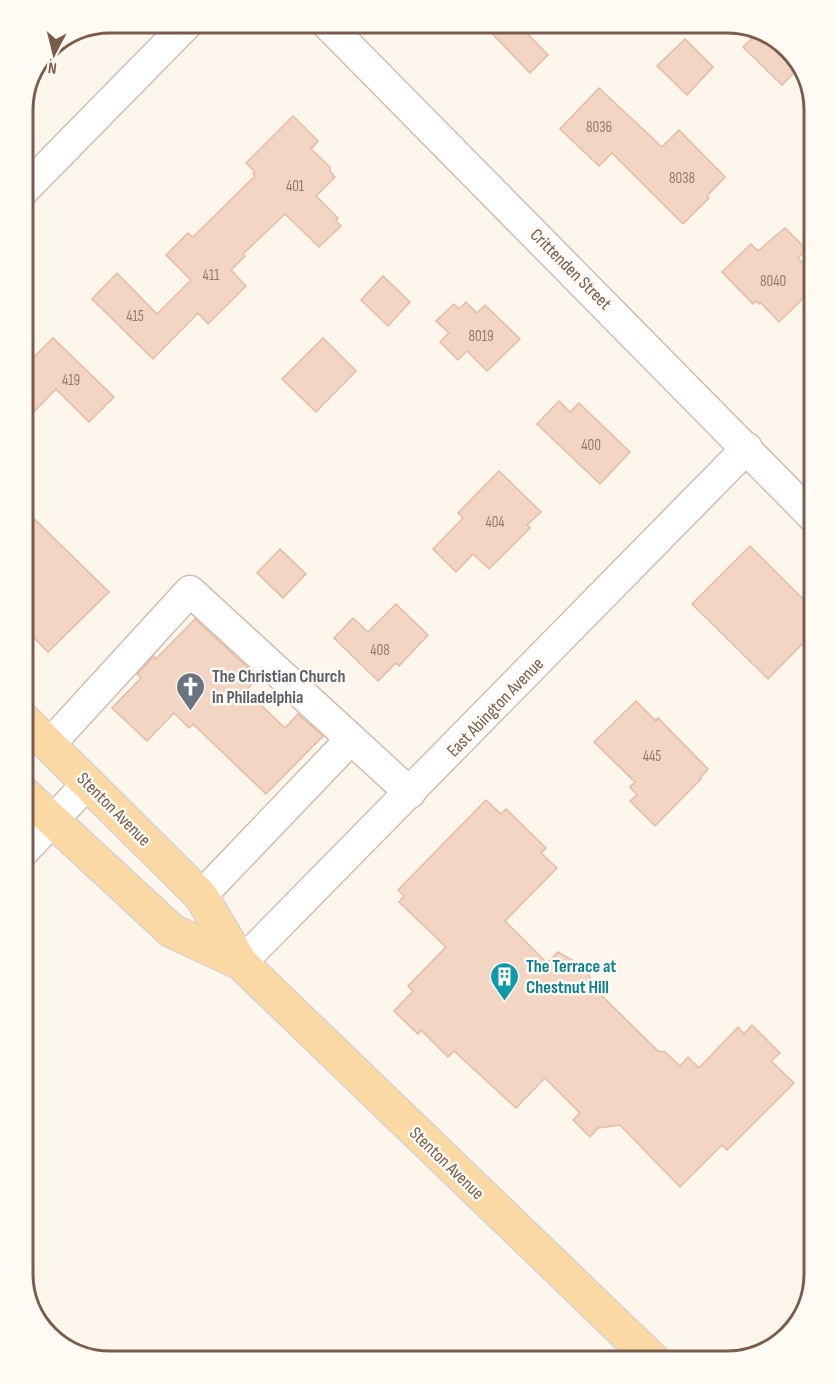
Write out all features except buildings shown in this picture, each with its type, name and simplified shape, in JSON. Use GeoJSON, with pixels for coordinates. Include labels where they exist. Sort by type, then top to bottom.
{"type":"FeatureCollection","features":[{"type":"Feature","properties":{"kind":"main road","name":"Stenton Avenue"},"geometry":{"type":"LineString","coordinates":[[33,728],[201,896],[241,963],[643,1351]]}},
{"type":"Feature","properties":{"kind":"main road","name":"Stenton Avenue"},"geometry":{"type":"LineString","coordinates":[[33,803],[172,931],[241,963]]}},
{"type":"Feature","properties":{"kind":"street"},"geometry":{"type":"LineString","coordinates":[[33,181],[177,33]]}},
{"type":"Feature","properties":{"kind":"street","name":"Crittenden Street"},"geometry":{"type":"LineString","coordinates":[[337,33],[804,508]]}},
{"type":"Feature","properties":{"kind":"street","name":"East Abington Avenue"},"geometry":{"type":"LineString","coordinates":[[241,963],[410,794],[747,448]]}},
{"type":"Feature","properties":{"kind":"street"},"geometry":{"type":"LineString","coordinates":[[50,744],[190,591],[410,794]]}},
{"type":"Feature","properties":{"kind":"street"},"geometry":{"type":"LineString","coordinates":[[201,896],[351,739]]}},
{"type":"Feature","properties":{"kind":"street"},"geometry":{"type":"LineString","coordinates":[[33,841],[88,783]]}},
{"type":"Feature","properties":{"kind":"place","name":"The Christian Church in Philadelphia"},"geometry":{"type":"Point","coordinates":[191,712]}},
{"type":"Feature","properties":{"kind":"place","name":"The Terrace at Chestnut Hill"},"geometry":{"type":"Point","coordinates":[505,1002]}}]}
